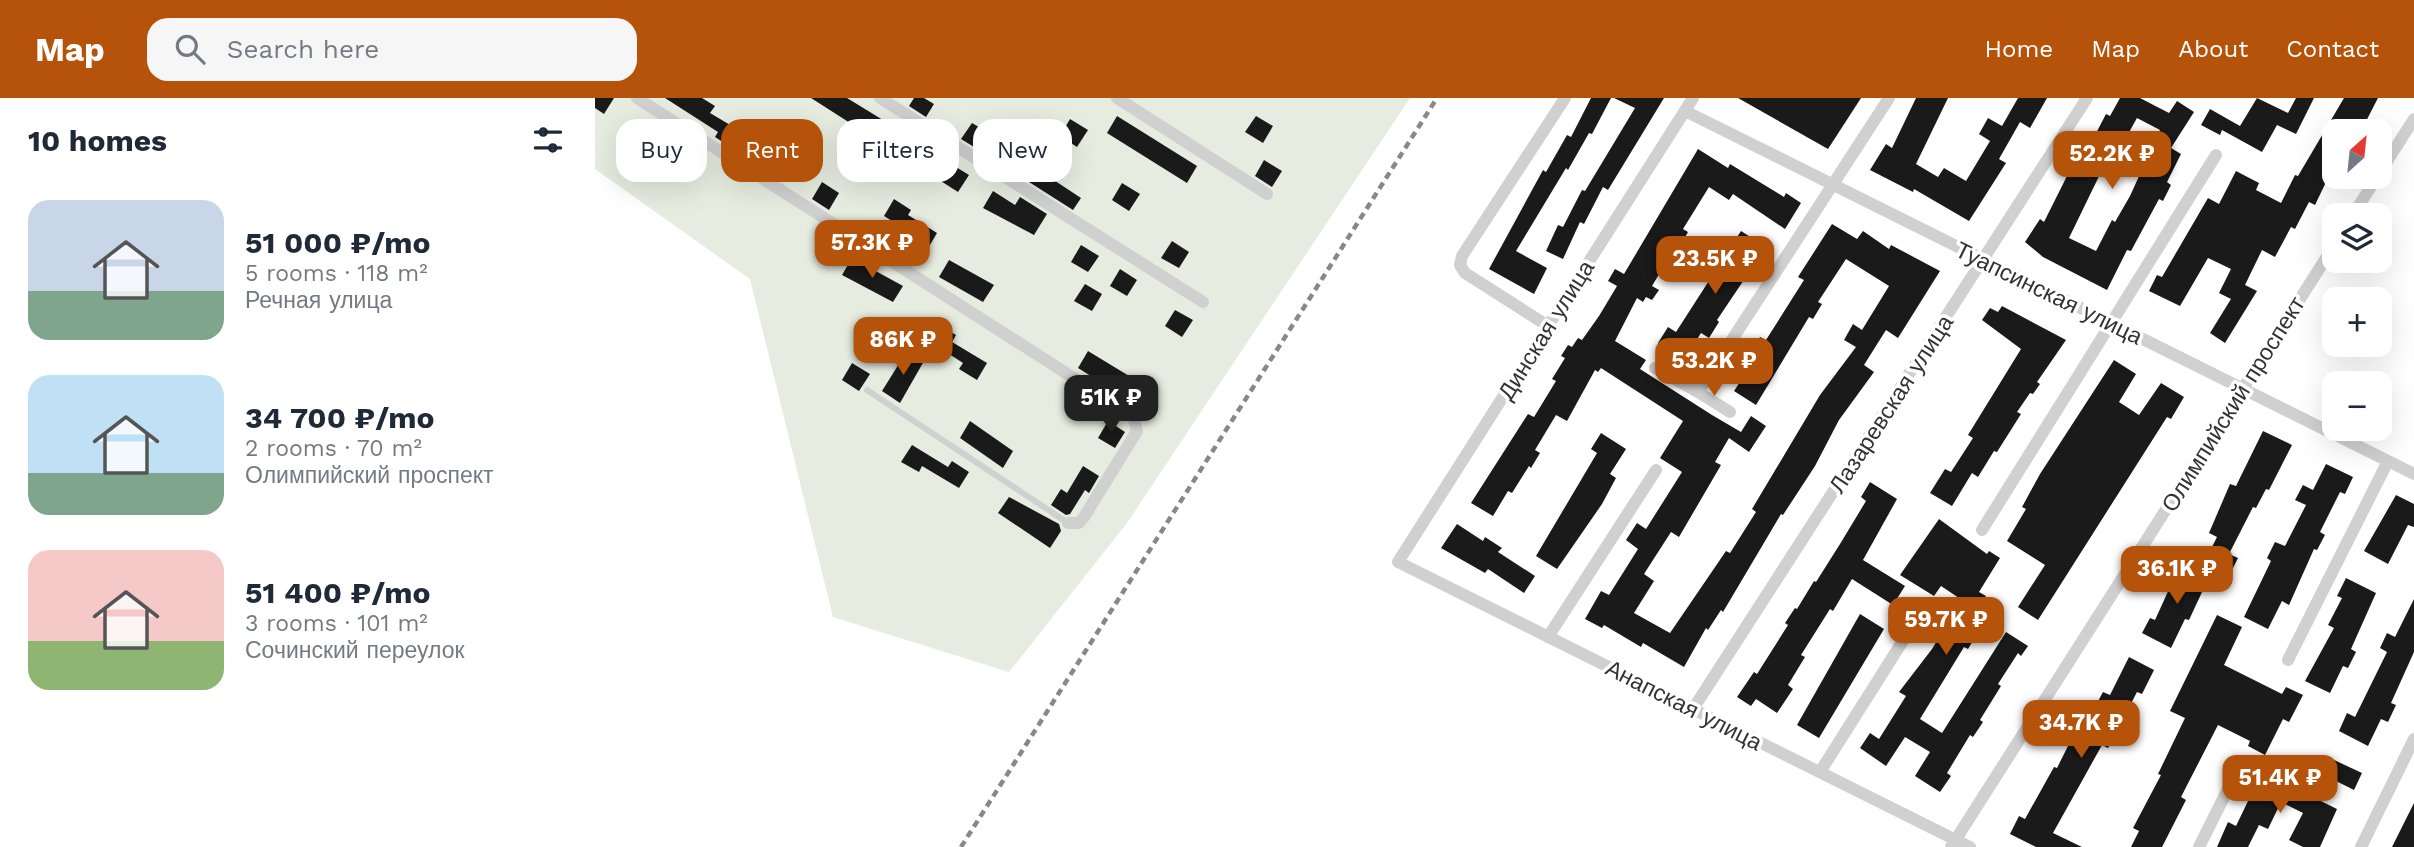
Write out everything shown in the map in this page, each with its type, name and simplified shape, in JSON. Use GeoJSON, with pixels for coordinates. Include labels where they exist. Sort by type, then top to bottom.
{"type":"FeatureCollection","features":[{"type":"Feature","properties":{"kind":"street"},"geometry":{"type":"LineString","coordinates":[[637,98],[1126,410],[1137,422],[1137,430],[1084,517],[1079,523],[1067,523]]}},
{"type":"Feature","properties":{"kind":"street"},"geometry":{"type":"LineString","coordinates":[[880,98],[1203,302]]}},
{"type":"Feature","properties":{"kind":"street"},"geometry":{"type":"LineString","coordinates":[[1117,98],[1267,194]]}},
{"type":"Feature","properties":{"kind":"street"},"geometry":{"type":"LineString","coordinates":[[1548,326],[1465,273],[1460,265],[1462,256],[1565,98]]}},
{"type":"Feature","properties":{"kind":"street","name":"Динская улица"},"geometry":{"type":"LineString","coordinates":[[1398,562],[1693,98]]}},
{"type":"Feature","properties":{"kind":"street"},"geometry":{"type":"LineString","coordinates":[[1697,392],[1889,98]]}},
{"type":"Feature","properties":{"kind":"street","name":"Лазаревская улица"},"geometry":{"type":"LineString","coordinates":[[1693,709],[2087,98]]}},
{"type":"Feature","properties":{"kind":"street","name":"Туапсинская улица"},"geometry":{"type":"LineString","coordinates":[[1685,111],[2414,474]]}},
{"type":"Feature","properties":{"kind":"street"},"geometry":{"type":"LineString","coordinates":[[2392,154],[2414,119]]}},
{"type":"Feature","properties":{"kind":"street"},"geometry":{"type":"LineString","coordinates":[[1982,530],[2216,155]]}},
{"type":"Feature","properties":{"kind":"street","name":"Олимпийский проспект"},"geometry":{"type":"LineString","coordinates":[[1953,843],[2322,264]]}},
{"type":"Feature","properties":{"kind":"street"},"geometry":{"type":"LineString","coordinates":[[1655,368],[1730,412]]}},
{"type":"Feature","properties":{"kind":"street"},"geometry":{"type":"LineString","coordinates":[[2288,660],[2388,461]]}},
{"type":"Feature","properties":{"kind":"street"},"geometry":{"type":"LineString","coordinates":[[1548,637],[1656,470]]}},
{"type":"Feature","properties":{"kind":"street","name":"Анапская улица"},"geometry":{"type":"LineString","coordinates":[[1398,562],[1820,772],[1953,843],[1970,847]]}},
{"type":"Feature","properties":{"kind":"street"},"geometry":{"type":"LineString","coordinates":[[1820,772],[1923,610]]}},
{"type":"Feature","properties":{"kind":"street"},"geometry":{"type":"LineString","coordinates":[[2361,847],[2414,739]]}},
{"type":"Feature","properties":{"kind":"street"},"geometry":{"type":"LineString","coordinates":[[2199,847],[2234,777]]}},
{"type":"Feature","properties":{"kind":"lane"},"geometry":{"type":"LineString","coordinates":[[867,390],[1067,523]]}},
{"type":"Feature","properties":{"kind":"shaded area"},"geometry":{"type":"Polygon","coordinates":[[[595,98],[1410,98],[1127,523],[1009,672],[833,617],[750,279],[595,169],[595,98]]]}},
{"type":"Feature","properties":{"kind":"building"},"geometry":{"type":"Polygon","coordinates":[[[595,98],[614,98],[604,114],[595,108],[595,98]]]}},
{"type":"Feature","properties":{"kind":"building"},"geometry":{"type":"Polygon","coordinates":[[[665,98],[702,98],[715,106],[710,113],[721,120],[721,141],[715,137],[718,132],[707,125],[707,119],[698,119],[665,98]]]}},
{"type":"Feature","properties":{"kind":"building"},"geometry":{"type":"Polygon","coordinates":[[[811,98],[847,98],[881,119],[844,119],[811,98]]]}},
{"type":"Feature","properties":{"kind":"building"},"geometry":{"type":"Polygon","coordinates":[[[914,98],[924,98],[934,104],[926,117],[909,106],[914,98]]]}},
{"type":"Feature","properties":{"kind":"building"},"geometry":{"type":"Polygon","coordinates":[[[1591,98],[1611,98],[1592,134],[1589,133],[1568,170],[1566,168],[1516,251],[1547,268],[1534,294],[1489,269],[1543,170],[1546,172],[1567,135],[1571,137],[1591,98]]]}},
{"type":"Feature","properties":{"kind":"building"},"geometry":{"type":"Polygon","coordinates":[[[1614,98],[1664,98],[1608,190],[1603,187],[1584,224],[1580,222],[1563,259],[1546,251],[1558,225],[1563,227],[1582,190],[1585,191],[1635,108],[1614,98]]]}},
{"type":"Feature","properties":{"kind":"building"},"geometry":{"type":"Polygon","coordinates":[[[1738,98],[1861,98],[1828,149],[1738,98]]]}},
{"type":"Feature","properties":{"kind":"building"},"geometry":{"type":"Polygon","coordinates":[[[1916,98],[1948,98],[1916,164],[1938,177],[1944,168],[1966,181],[1990,141],[1979,134],[1988,118],[2002,126],[2018,98],[2047,98],[2030,128],[2020,122],[1999,159],[2006,163],[1969,221],[1914,189],[1913,192],[1870,170],[1886,144],[1892,148],[1916,98]]]}},
{"type":"Feature","properties":{"kind":"building"},"geometry":{"type":"Polygon","coordinates":[[[2120,98],[2140,98],[2169,113],[2177,101],[2194,112],[2171,148],[2181,154],[2167,182],[2171,185],[2163,201],[2159,199],[2131,251],[2127,250],[2107,290],[2043,257],[2025,242],[2040,219],[2044,222],[2072,166],[2075,167],[2089,140],[2092,141],[2106,114],[2110,116],[2120,98]],[[2137,118],[2108,170],[2103,168],[2069,238],[2096,251],[2112,220],[2115,222],[2130,196],[2160,130],[2137,118]]]}},
{"type":"Feature","properties":{"kind":"building"},"geometry":{"type":"Polygon","coordinates":[[[2257,98],[2288,113],[2296,98],[2314,98],[2296,134],[2277,125],[2262,152],[2222,130],[2220,135],[2201,125],[2210,109],[2240,126],[2257,98]]]}},
{"type":"Feature","properties":{"kind":"building"},"geometry":{"type":"Polygon","coordinates":[[[2344,98],[2378,98],[2367,119],[2332,119],[2344,98]]]}},
{"type":"Feature","properties":{"kind":"building"},"geometry":{"type":"Polygon","coordinates":[[[1117,116],[1197,166],[1187,183],[1107,133],[1117,116]]]}},
{"type":"Feature","properties":{"kind":"building"},"geometry":{"type":"Polygon","coordinates":[[[1256,116],[1273,126],[1263,143],[1245,132],[1256,116]]]}},
{"type":"Feature","properties":{"kind":"building"},"geometry":{"type":"Polygon","coordinates":[[[1072,120],[1088,130],[1077,147],[1072,144],[1072,120]]]}},
{"type":"Feature","properties":{"kind":"building"},"geometry":{"type":"Polygon","coordinates":[[[972,123],[973,124],[973,146],[961,139],[972,123]]]}},
{"type":"Feature","properties":{"kind":"building"},"geometry":{"type":"Polygon","coordinates":[[[2322,135],[2323,189],[2315,205],[2309,202],[2295,229],[2291,227],[2275,257],[2262,250],[2245,285],[2257,291],[2225,343],[2210,333],[2231,299],[2219,293],[2231,269],[2208,258],[2180,306],[2149,291],[2157,275],[2162,277],[2208,198],[2219,204],[2236,171],[2259,183],[2256,190],[2281,203],[2295,175],[2298,176],[2322,135]]]}},
{"type":"Feature","properties":{"kind":"building"},"geometry":{"type":"Polygon","coordinates":[[[1698,149],[1728,168],[1730,164],[1784,197],[1786,193],[1801,203],[1785,229],[1733,194],[1729,200],[1709,187],[1683,229],[1688,232],[1679,248],[1676,246],[1652,286],[1659,290],[1652,300],[1646,297],[1643,302],[1637,298],[1615,341],[1646,360],[1640,369],[1741,432],[1751,416],[1766,426],[1749,452],[1729,438],[1715,462],[1721,465],[1679,537],[1671,532],[1644,574],[1654,581],[1634,613],[1670,633],[1726,551],[1730,553],[1756,512],[1752,509],[1820,395],[1856,347],[1844,340],[1853,324],[1862,330],[1889,286],[1846,259],[1818,302],[1822,304],[1813,319],[1809,317],[1756,405],[1734,391],[1757,356],[1751,352],[1760,337],[1766,340],[1804,280],[1798,277],[1832,224],[1857,239],[1863,231],[1889,249],[1891,245],[1940,271],[1898,338],[1886,330],[1864,365],[1874,372],[1839,420],[1815,466],[1783,515],[1781,514],[1723,612],[1721,610],[1708,630],[1706,628],[1684,667],[1643,643],[1641,647],[1604,625],[1602,628],[1585,619],[1601,591],[1609,595],[1638,549],[1626,540],[1637,523],[1646,529],[1682,472],[1660,458],[1683,421],[1601,368],[1598,372],[1595,370],[1567,421],[1556,415],[1535,450],[1540,453],[1531,468],[1529,466],[1512,493],[1508,491],[1493,516],[1471,503],[1528,414],[1534,417],[1556,381],[1552,379],[1565,358],[1561,356],[1568,345],[1572,347],[1578,338],[1582,340],[1599,316],[1617,286],[1608,281],[1615,269],[1624,274],[1698,149]]]}},
{"type":"Feature","properties":{"kind":"building"},"geometry":{"type":"Polygon","coordinates":[[[1264,160],[1282,171],[1272,187],[1255,176],[1264,160]]]}},
{"type":"Feature","properties":{"kind":"building"},"geometry":{"type":"Polygon","coordinates":[[[959,169],[969,175],[958,192],[942,182],[959,182],[959,169]]]}},
{"type":"Feature","properties":{"kind":"building"},"geometry":{"type":"Polygon","coordinates":[[[822,182],[839,193],[829,210],[812,199],[822,182]]]}},
{"type":"Feature","properties":{"kind":"building"},"geometry":{"type":"Polygon","coordinates":[[[1029,182],[1057,182],[1081,198],[1073,210],[1029,182]]]}},
{"type":"Feature","properties":{"kind":"building"},"geometry":{"type":"Polygon","coordinates":[[[1122,183],[1140,194],[1129,211],[1112,200],[1122,183]]]}},
{"type":"Feature","properties":{"kind":"building"},"geometry":{"type":"Polygon","coordinates":[[[993,191],[1015,205],[1020,197],[1047,214],[1034,235],[983,208],[993,191]]]}},
{"type":"Feature","properties":{"kind":"building"},"geometry":{"type":"Polygon","coordinates":[[[894,199],[911,210],[908,215],[937,233],[927,250],[910,239],[913,234],[884,216],[894,199]]]}},
{"type":"Feature","properties":{"kind":"building"},"geometry":{"type":"Polygon","coordinates":[[[1741,231],[1766,247],[1717,320],[1719,322],[1709,338],[1701,333],[1684,360],[1658,343],[1668,327],[1676,332],[1741,231]]]}},
{"type":"Feature","properties":{"kind":"building"},"geometry":{"type":"Polygon","coordinates":[[[1172,241],[1189,252],[1179,268],[1161,258],[1172,241]]]}},
{"type":"Feature","properties":{"kind":"building"},"geometry":{"type":"Polygon","coordinates":[[[1081,245],[1099,256],[1088,272],[1071,262],[1081,245]]]}},
{"type":"Feature","properties":{"kind":"building"},"geometry":{"type":"Polygon","coordinates":[[[852,258],[903,286],[893,302],[842,275],[852,258]]]}},
{"type":"Feature","properties":{"kind":"building"},"geometry":{"type":"Polygon","coordinates":[[[949,260],[994,285],[983,302],[939,277],[949,260]]]}},
{"type":"Feature","properties":{"kind":"building"},"geometry":{"type":"Polygon","coordinates":[[[1120,269],[1137,280],[1127,296],[1110,286],[1120,269]]]}},
{"type":"Feature","properties":{"kind":"building"},"geometry":{"type":"Polygon","coordinates":[[[1085,284],[1102,294],[1092,311],[1074,301],[1085,284]]]}},
{"type":"Feature","properties":{"kind":"building"},"geometry":{"type":"Polygon","coordinates":[[[2002,306],[2066,340],[2037,382],[2040,384],[2017,412],[2021,414],[1997,452],[1994,451],[1978,477],[1972,473],[1952,506],[1930,493],[1945,469],[1951,472],[1973,438],[1968,435],[2021,349],[1982,320],[1990,308],[1998,312],[2002,306]]]}},
{"type":"Feature","properties":{"kind":"building"},"geometry":{"type":"Polygon","coordinates":[[[1175,310],[1193,320],[1182,337],[1165,326],[1175,310]]]}},
{"type":"Feature","properties":{"kind":"building"},"geometry":{"type":"Polygon","coordinates":[[[939,325],[956,335],[952,342],[987,363],[977,380],[959,369],[963,363],[929,341],[939,325]]]}},
{"type":"Feature","properties":{"kind":"building"},"geometry":{"type":"Polygon","coordinates":[[[907,351],[924,361],[900,403],[882,391],[907,351]]]}},
{"type":"Feature","properties":{"kind":"building"},"geometry":{"type":"Polygon","coordinates":[[[1088,351],[1139,382],[1128,399],[1078,368],[1088,351]]]}},
{"type":"Feature","properties":{"kind":"building"},"geometry":{"type":"Polygon","coordinates":[[[2114,360],[2136,374],[2119,402],[2139,415],[2161,383],[2184,397],[2171,419],[2167,417],[2038,620],[2018,607],[2045,565],[2007,541],[2026,509],[2022,507],[2040,474],[2114,360]]]}},
{"type":"Feature","properties":{"kind":"building"},"geometry":{"type":"Polygon","coordinates":[[[852,363],[870,374],[859,391],[842,380],[852,363]]]}},
{"type":"Feature","properties":{"kind":"building"},"geometry":{"type":"Polygon","coordinates":[[[970,421],[1013,451],[1003,468],[960,438],[970,421]]]}},
{"type":"Feature","properties":{"kind":"building"},"geometry":{"type":"Polygon","coordinates":[[[1108,421],[1125,432],[1115,448],[1098,438],[1108,421]]]}},
{"type":"Feature","properties":{"kind":"building"},"geometry":{"type":"Polygon","coordinates":[[[2263,431],[2292,445],[2269,490],[2266,489],[2256,508],[2253,507],[2229,554],[2238,558],[2229,576],[2204,563],[2217,537],[2209,533],[2230,484],[2236,486],[2263,431]]]}},
{"type":"Feature","properties":{"kind":"building"},"geometry":{"type":"Polygon","coordinates":[[[1601,433],[1626,449],[1610,474],[1616,478],[1602,504],[1557,569],[1536,556],[1597,453],[1591,449],[1601,433]]]}},
{"type":"Feature","properties":{"kind":"building"},"geometry":{"type":"Polygon","coordinates":[[[912,445],[948,467],[952,461],[969,472],[959,488],[922,466],[919,472],[901,462],[912,445]]]}},
{"type":"Feature","properties":{"kind":"building"},"geometry":{"type":"Polygon","coordinates":[[[2326,464],[2353,477],[2345,494],[2340,492],[2320,532],[2325,535],[2317,550],[2314,549],[2289,605],[2282,601],[2268,629],[2244,617],[2271,561],[2267,558],[2275,542],[2285,546],[2306,505],[2295,500],[2303,485],[2313,490],[2326,464]]]}},
{"type":"Feature","properties":{"kind":"building"},"geometry":{"type":"Polygon","coordinates":[[[1083,466],[1099,476],[1089,493],[1085,490],[1070,514],[1066,515],[1051,505],[1061,489],[1067,493],[1083,466]]]}},
{"type":"Feature","properties":{"kind":"building"},"geometry":{"type":"Polygon","coordinates":[[[1870,482],[1897,499],[1863,560],[1905,586],[1893,605],[1852,579],[1801,655],[1805,657],[1788,685],[1793,689],[1777,713],[1756,699],[1751,706],[1737,697],[1754,672],[1757,674],[1788,625],[1785,623],[1840,544],[1866,501],[1861,497],[1870,482]]]}},
{"type":"Feature","properties":{"kind":"building"},"geometry":{"type":"Polygon","coordinates":[[[2396,495],[2414,504],[2414,527],[2408,525],[2388,564],[2364,551],[2396,495]]]}},
{"type":"Feature","properties":{"kind":"building"},"geometry":{"type":"Polygon","coordinates":[[[1009,497],[1059,524],[1061,531],[1050,548],[998,513],[1009,497]]]}},
{"type":"Feature","properties":{"kind":"building"},"geometry":{"type":"Polygon","coordinates":[[[1939,519],[1987,554],[1989,551],[2000,558],[1979,592],[1986,596],[1966,627],[1977,634],[1968,649],[1964,647],[1920,719],[1942,733],[2006,632],[2028,646],[2021,656],[2018,653],[1998,684],[2001,686],[1980,720],[1983,722],[1973,737],[1970,735],[1947,773],[1951,776],[1940,792],[1915,776],[1930,752],[1905,737],[1886,766],[1860,748],[1870,733],[1879,739],[1906,696],[1899,692],[1932,649],[1962,600],[1941,586],[1934,596],[1900,575],[1939,519]]]}},
{"type":"Feature","properties":{"kind":"building"},"geometry":{"type":"Polygon","coordinates":[[[1457,524],[1483,541],[1485,537],[1502,548],[1498,552],[1535,576],[1524,593],[1488,569],[1485,573],[1441,548],[1457,524]]]}},
{"type":"Feature","properties":{"kind":"building"},"geometry":{"type":"Polygon","coordinates":[[[2181,563],[2209,577],[2189,620],[2185,619],[2171,648],[2142,633],[2150,618],[2155,620],[2181,563]]]}},
{"type":"Feature","properties":{"kind":"building"},"geometry":{"type":"Polygon","coordinates":[[[2346,578],[2376,593],[2351,649],[2356,652],[2348,668],[2343,666],[2330,693],[2305,681],[2334,628],[2328,625],[2342,598],[2337,596],[2346,578]]]}},
{"type":"Feature","properties":{"kind":"building"},"geometry":{"type":"Polygon","coordinates":[[[2414,599],[2414,652],[2391,703],[2396,705],[2388,722],[2381,719],[2368,746],[2339,731],[2347,713],[2355,717],[2387,652],[2380,648],[2387,633],[2395,637],[2414,599]]]}},
{"type":"Feature","properties":{"kind":"building"},"geometry":{"type":"Polygon","coordinates":[[[1860,614],[1884,629],[1819,738],[1797,725],[1860,614]]]}},
{"type":"Feature","properties":{"kind":"building"},"geometry":{"type":"Polygon","coordinates":[[[2217,615],[2242,627],[2224,665],[2282,694],[2286,687],[2303,695],[2289,722],[2283,719],[2265,755],[2248,746],[2250,741],[2218,725],[2181,797],[2186,800],[2162,847],[2131,847],[2139,831],[2133,828],[2161,775],[2158,774],[2185,718],[2170,711],[2217,615]]]}},
{"type":"Feature","properties":{"kind":"building"},"geometry":{"type":"Polygon","coordinates":[[[2129,657],[2154,670],[2142,694],[2137,692],[2108,748],[2102,745],[2053,833],[2082,847],[2036,847],[2010,834],[2019,816],[2025,819],[2054,767],[2057,768],[2070,742],[2073,743],[2103,692],[2110,695],[2129,657]]]}},
{"type":"Feature","properties":{"kind":"building"},"geometry":{"type":"Polygon","coordinates":[[[2332,759],[2362,773],[2354,790],[2324,775],[2332,759]]]}},
{"type":"Feature","properties":{"kind":"building"},"geometry":{"type":"Polygon","coordinates":[[[2262,772],[2337,809],[2320,847],[2303,847],[2289,840],[2303,813],[2281,802],[2268,829],[2259,825],[2248,847],[2217,847],[2228,822],[2236,826],[2262,772]]]}},
{"type":"Feature","properties":{"kind":"building"},"geometry":{"type":"Polygon","coordinates":[[[2414,803],[2414,847],[2392,847],[2414,803]]]}},
{"type":"Feature","properties":{"kind":"railway"},"geometry":{"type":"LineString","coordinates":[[961,847],[1437,98]]}}]}
